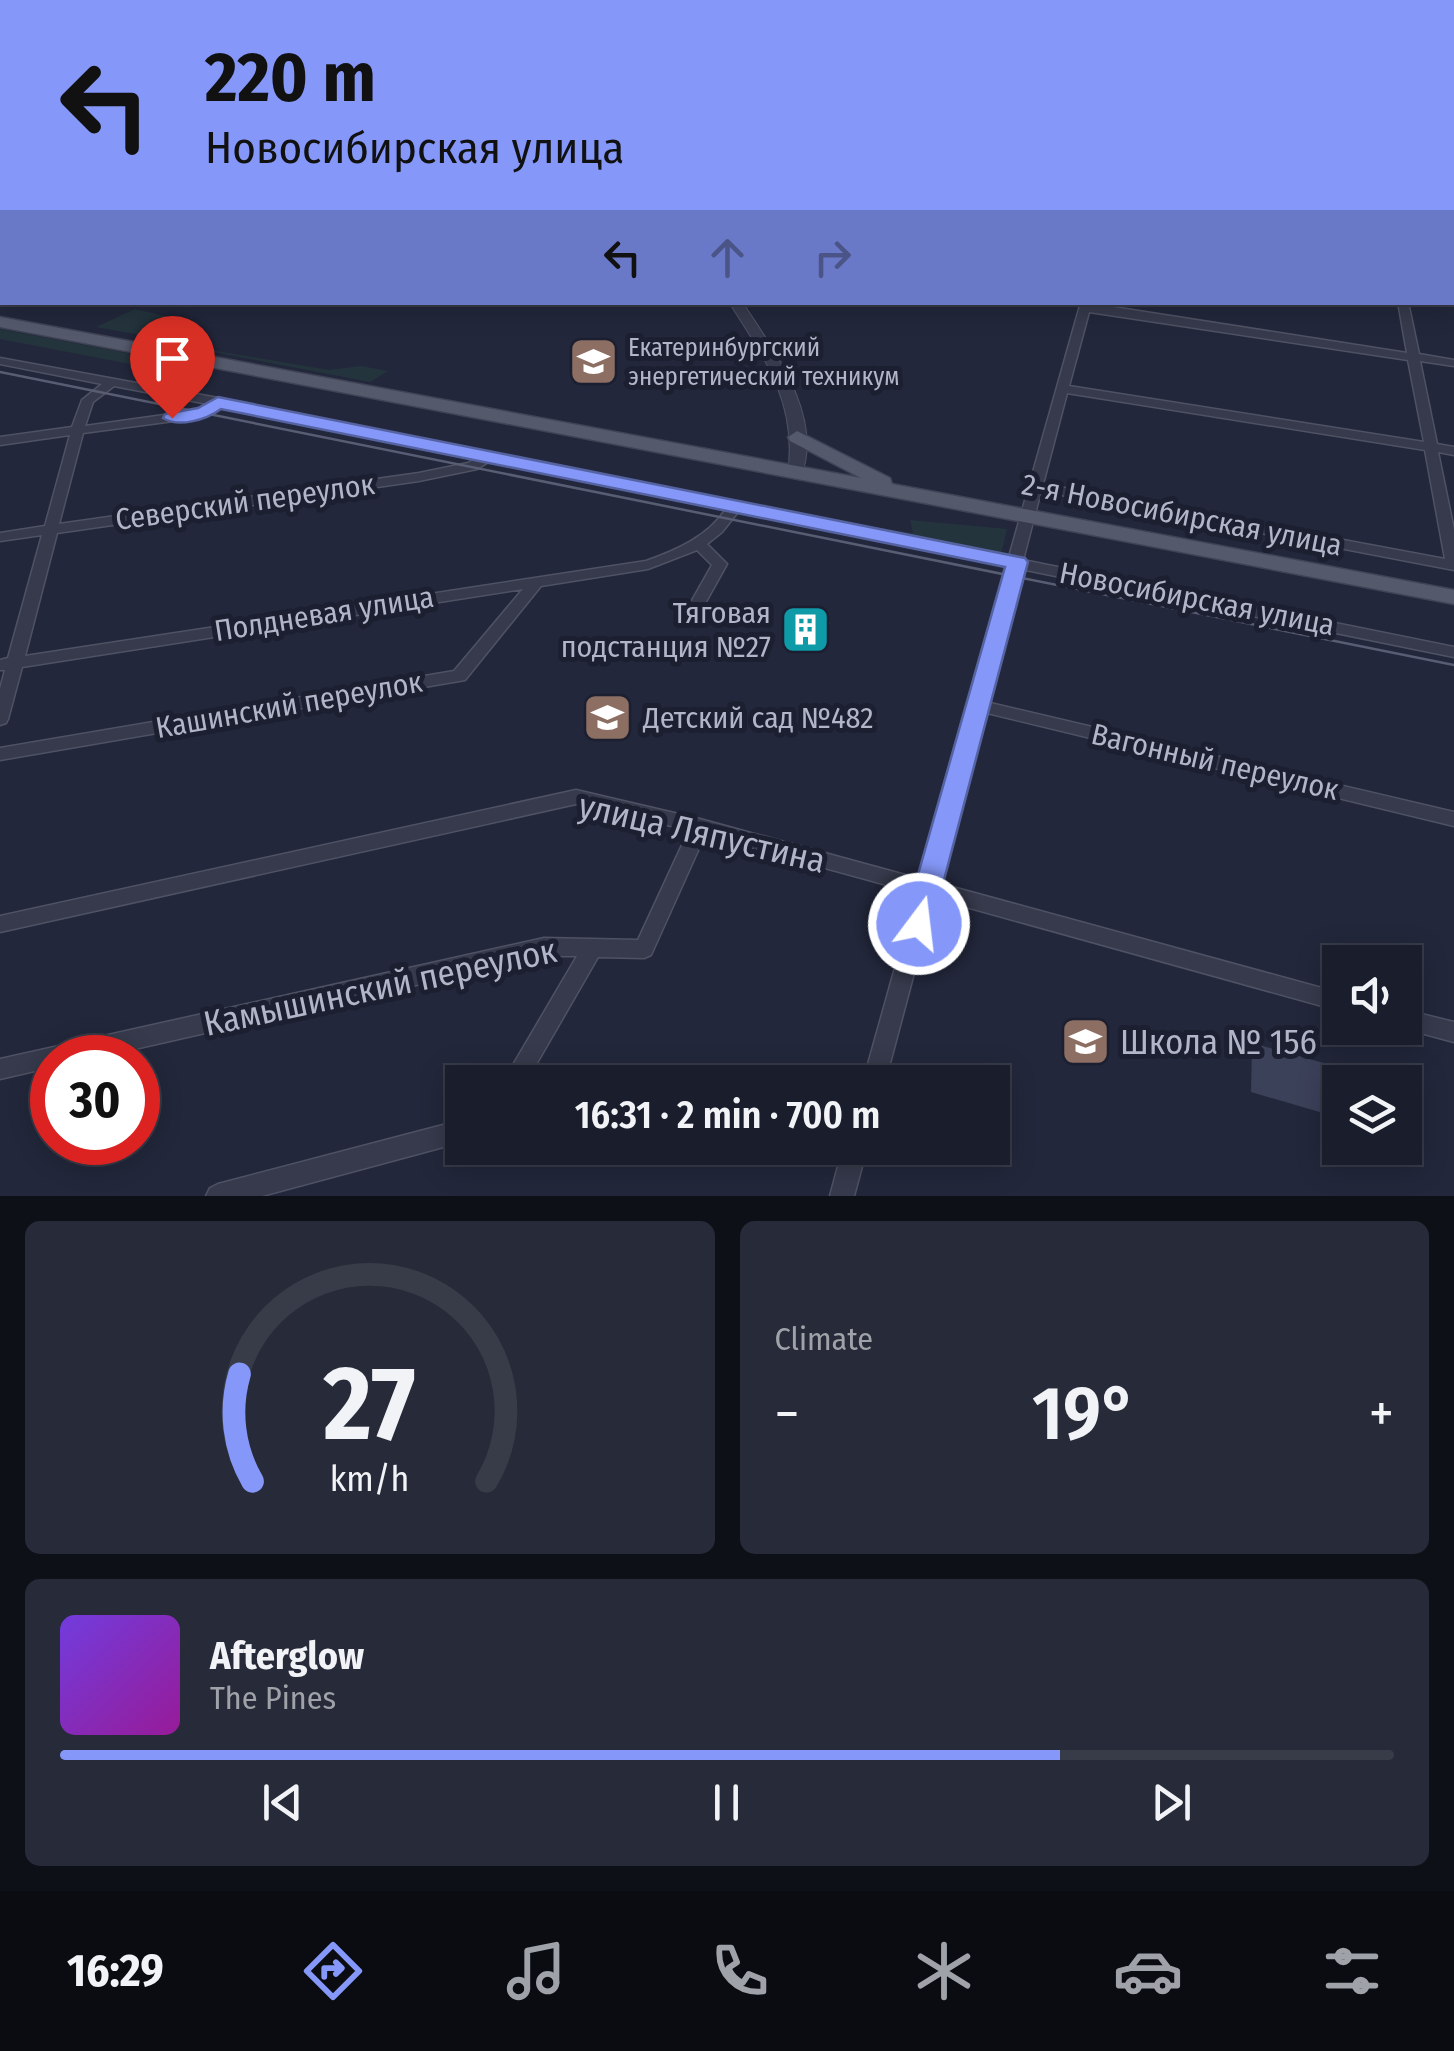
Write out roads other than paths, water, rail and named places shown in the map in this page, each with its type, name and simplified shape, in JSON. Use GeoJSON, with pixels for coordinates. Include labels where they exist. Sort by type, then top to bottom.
{"type":"FeatureCollection","features":[{"type":"Feature","properties":{"kind":"main road","name":"2-я Новосибирская улица"},"geometry":{"type":"LineString","coordinates":[[0,322],[798,468],[1454,597]]}},
{"type":"Feature","properties":{"kind":"main road"},"geometry":{"type":"LineString","coordinates":[[797,437],[900,491]]}},
{"type":"Feature","properties":{"kind":"street"},"geometry":{"type":"LineString","coordinates":[[736,305],[787,385],[797,437],[798,468]]}},
{"type":"Feature","properties":{"kind":"street"},"geometry":{"type":"LineString","coordinates":[[879,1065],[1086,305],[1454,363]]}},
{"type":"Feature","properties":{"kind":"street"},"geometry":{"type":"LineString","coordinates":[[1036,486],[1454,565],[1403,305]]}},
{"type":"Feature","properties":{"kind":"street","name":"Новосибирская улица"},"geometry":{"type":"LineString","coordinates":[[0,361],[1454,652]]}},
{"type":"Feature","properties":{"kind":"street"},"geometry":{"type":"LineString","coordinates":[[0,719],[8,663],[51,530],[77,432],[88,400],[110,383]]}},
{"type":"Feature","properties":{"kind":"street"},"geometry":{"type":"LineString","coordinates":[[1063,389],[1454,452]]}},
{"type":"Feature","properties":{"kind":"street"},"geometry":{"type":"LineString","coordinates":[[0,441],[204,413],[218,402]]}},
{"type":"Feature","properties":{"kind":"street","name":"Северский переулок"},"geometry":{"type":"LineString","coordinates":[[0,537],[419,478],[481,463],[486,458]]}},
{"type":"Feature","properties":{"kind":"street"},"geometry":{"type":"LineString","coordinates":[[698,604],[720,564],[700,545],[722,527],[734,508]]}},
{"type":"Feature","properties":{"kind":"street","name":"Полдневая улица"},"geometry":{"type":"LineString","coordinates":[[8,663],[648,565],[700,545]]}},
{"type":"Feature","properties":{"kind":"street","name":"Кашинский переулок"},"geometry":{"type":"LineString","coordinates":[[0,754],[459,676],[536,583]]}},
{"type":"Feature","properties":{"kind":"street","name":"Вагонный переулок"},"geometry":{"type":"LineString","coordinates":[[976,705],[1454,819]]}},
{"type":"Feature","properties":{"kind":"street","name":"улица Ляпустина"},"geometry":{"type":"LineString","coordinates":[[0,924],[576,797],[700,826],[1322,997]]}},
{"type":"Feature","properties":{"kind":"street","name":"Камышинский переулок"},"geometry":{"type":"LineString","coordinates":[[0,1069],[544,947],[644,949],[700,826]]}},
{"type":"Feature","properties":{"kind":"street"},"geometry":{"type":"LineString","coordinates":[[524,1065],[592,948]]}},
{"type":"Feature","properties":{"kind":"street"},"geometry":{"type":"LineString","coordinates":[[1422,1024],[1454,1032]]}},
{"type":"Feature","properties":{"kind":"street"},"geometry":{"type":"LineString","coordinates":[[218,1196],[445,1136]]}},
{"type":"Feature","properties":{"kind":"street"},"geometry":{"type":"LineString","coordinates":[[842,1196],[850,1165]]}},
{"type":"Feature","properties":{"kind":"tram line"},"geometry":{"type":"LineString","coordinates":[[0,372],[1454,665]]}},
{"type":"Feature","properties":{"kind":"place","name":"Екатеринбургский энергетический техникум"},"geometry":{"type":"Point","coordinates":[593,361]}},
{"type":"Feature","properties":{"kind":"place","name":"Тяговая подстанция №27"},"geometry":{"type":"Point","coordinates":[806,630]}},
{"type":"Feature","properties":{"kind":"place","name":"Детский сад №482"},"geometry":{"type":"Point","coordinates":[608,718]}},
{"type":"Feature","properties":{"kind":"place","name":"Школа № 156"},"geometry":{"type":"Point","coordinates":[1085,1042]}}]}
